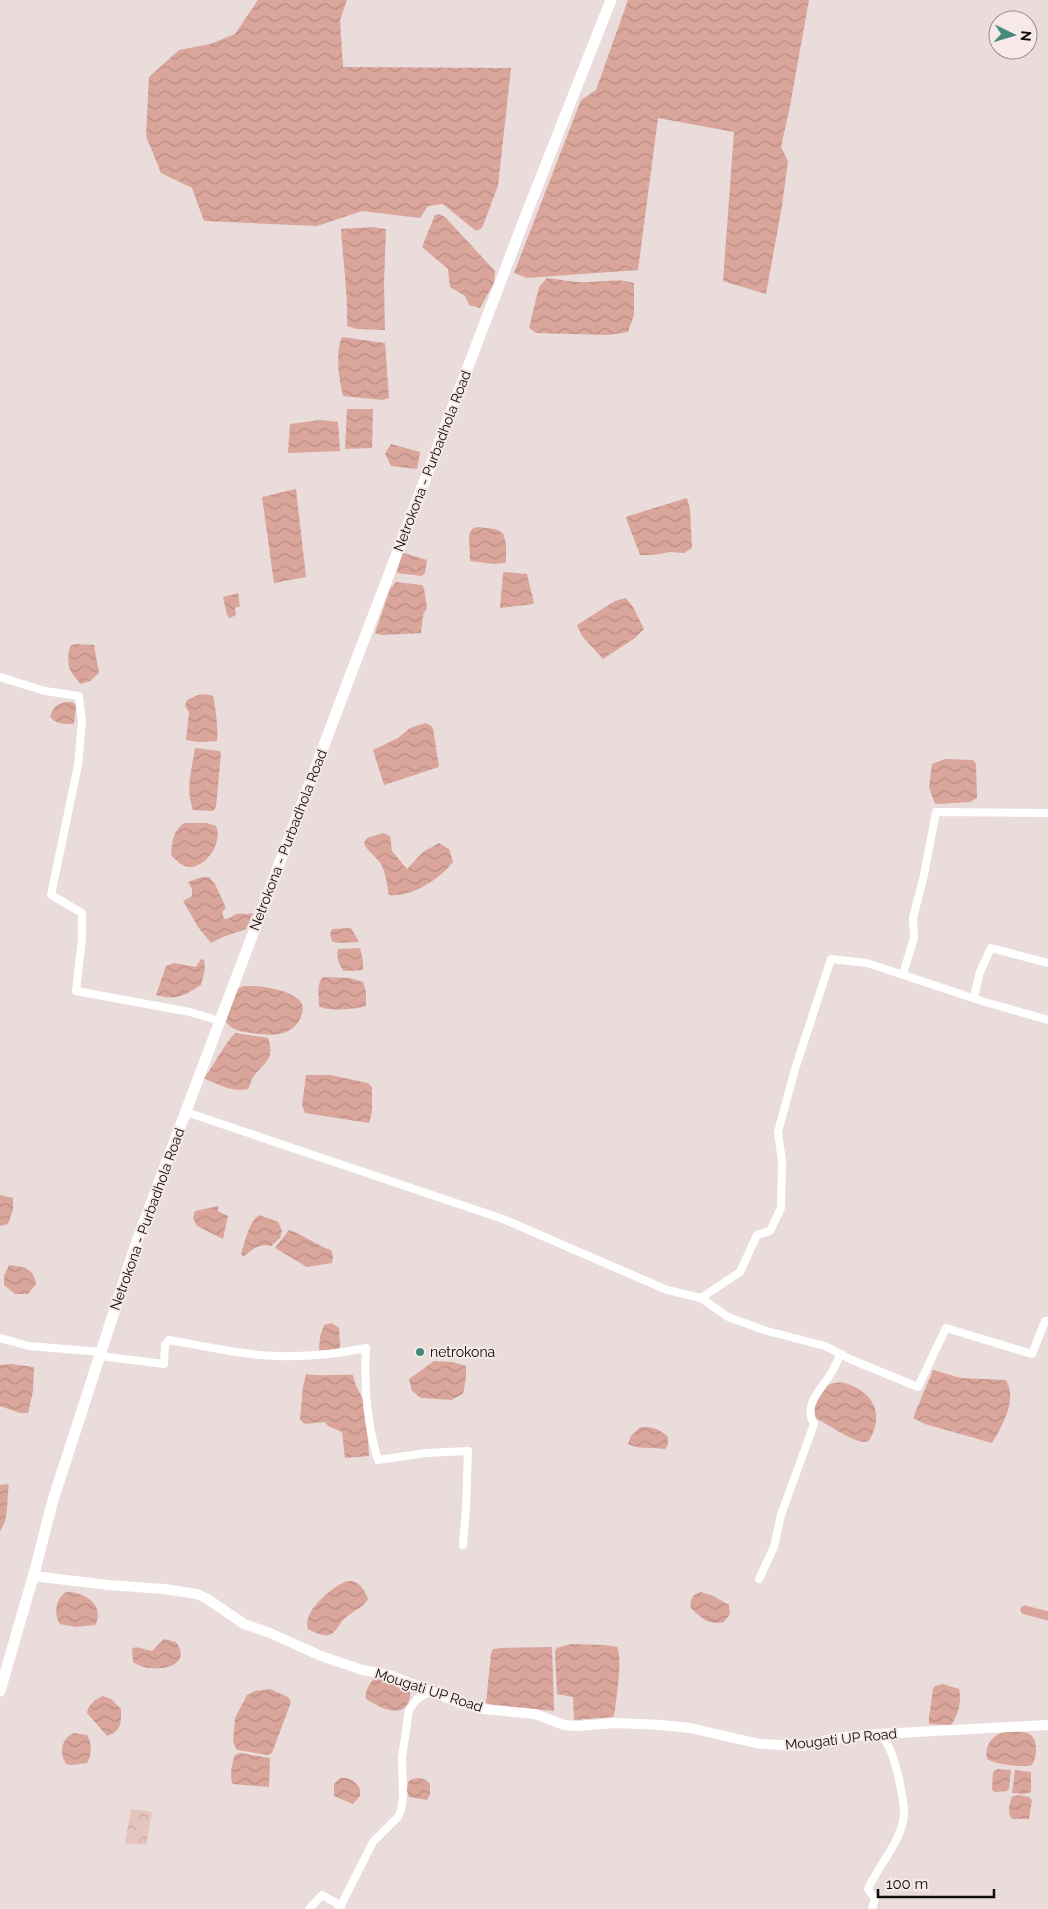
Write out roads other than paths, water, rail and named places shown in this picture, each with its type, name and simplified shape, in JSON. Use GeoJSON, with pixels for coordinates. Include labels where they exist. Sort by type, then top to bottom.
{"type":"FeatureCollection","features":[{"type":"Feature","properties":{"kind":"main road","name":"Netrokona - Purbadhola Road"},"geometry":{"type":"LineString","coordinates":[[0,1691],[33,1576],[52,1500],[137,1241],[526,215],[610,0]]}},
{"type":"Feature","properties":{"kind":"street"},"geometry":{"type":"LineString","coordinates":[[0,677],[45,691],[79,696],[82,722],[78,765],[51,896],[82,912],[82,938],[76,991],[190,1012],[220,1021]]}},
{"type":"Feature","properties":{"kind":"street"},"geometry":{"type":"LineString","coordinates":[[903,974],[914,938],[913,918],[924,875],[936,812],[1048,813]]}},
{"type":"Feature","properties":{"kind":"street"},"geometry":{"type":"LineString","coordinates":[[974,997],[980,972],[991,948],[1048,963]]}},
{"type":"Feature","properties":{"kind":"street"},"geometry":{"type":"LineString","coordinates":[[702,1298],[740,1272],[757,1234],[770,1231],[781,1208],[782,1162],[778,1132],[796,1069],[832,959],[867,963],[1048,1020]]}},
{"type":"Feature","properties":{"kind":"street"},"geometry":{"type":"LineString","coordinates":[[186,1112],[503,1219],[667,1290],[702,1298],[728,1317],[767,1331],[825,1346],[918,1387],[946,1328],[1032,1354],[1045,1321],[1048,1321]]}},
{"type":"Feature","properties":{"kind":"street"},"geometry":{"type":"LineString","coordinates":[[0,1338],[29,1346],[164,1364],[165,1345],[169,1340],[276,1356],[340,1352],[366,1348],[365,1376],[367,1401],[372,1440],[378,1460],[426,1452],[468,1451],[463,1545]]}},
{"type":"Feature","properties":{"kind":"street"},"geometry":{"type":"LineString","coordinates":[[759,1579],[774,1547],[781,1515],[814,1424],[810,1416],[811,1403],[841,1354]]}},
{"type":"Feature","properties":{"kind":"street","name":"Mougati UP Road"},"geometry":{"type":"LineString","coordinates":[[33,1576],[197,1594],[244,1624],[270,1633],[321,1656],[363,1670],[389,1675],[463,1704],[483,1709],[535,1714],[564,1724],[578,1726],[615,1723],[661,1725],[690,1728],[760,1744],[802,1746],[842,1737],[1048,1725]]}},
{"type":"Feature","properties":{"kind":"street"},"geometry":{"type":"LineString","coordinates":[[309,1909],[322,1895],[340,1907],[372,1842],[398,1817],[403,1797],[402,1757],[409,1710],[417,1699],[431,1691]]}},
{"type":"Feature","properties":{"kind":"street"},"geometry":{"type":"LineString","coordinates":[[872,1909],[875,1899],[868,1889],[899,1835],[904,1813],[903,1795],[894,1758],[888,1742],[880,1734]]}},
{"type":"Feature","properties":{"kind":"water"},"geometry":{"type":"Polygon","coordinates":[[[258,0],[347,0],[340,20],[343,67],[511,68],[498,186],[482,228],[476,231],[443,204],[428,206],[420,218],[362,211],[317,226],[204,221],[192,188],[161,173],[146,136],[149,77],[179,50],[210,44],[235,34],[258,0]]]}},
{"type":"Feature","properties":{"kind":"water"},"geometry":{"type":"Polygon","coordinates":[[[628,0],[809,0],[781,147],[788,161],[766,294],[723,281],[734,132],[658,118],[638,270],[527,278],[514,273],[581,100],[596,90],[628,0]]]}},
{"type":"Feature","properties":{"kind":"water"},"geometry":{"type":"Polygon","coordinates":[[[440,214],[446,218],[495,271],[494,283],[480,308],[469,305],[465,296],[450,287],[448,269],[422,247],[435,215],[440,214]]]}},
{"type":"Feature","properties":{"kind":"water"},"geometry":{"type":"Polygon","coordinates":[[[372,227],[386,229],[385,330],[356,329],[347,326],[341,229],[372,227]]]}},
{"type":"Feature","properties":{"kind":"water"},"geometry":{"type":"Polygon","coordinates":[[[547,278],[577,282],[616,280],[634,283],[634,315],[628,332],[608,335],[536,333],[529,328],[539,287],[547,278]]]}},
{"type":"Feature","properties":{"kind":"water"},"geometry":{"type":"Polygon","coordinates":[[[342,337],[385,343],[389,398],[383,400],[343,396],[338,358],[342,337]]]}},
{"type":"Feature","properties":{"kind":"water"},"geometry":{"type":"Polygon","coordinates":[[[347,409],[373,409],[372,448],[345,449],[347,409]]]}},
{"type":"Feature","properties":{"kind":"water"},"geometry":{"type":"Polygon","coordinates":[[[321,420],[338,422],[340,451],[288,453],[290,424],[321,420]]]}},
{"type":"Feature","properties":{"kind":"water"},"geometry":{"type":"Polygon","coordinates":[[[391,444],[420,452],[417,469],[391,466],[385,454],[391,444]]]}},
{"type":"Feature","properties":{"kind":"water"},"geometry":{"type":"Polygon","coordinates":[[[296,489],[306,577],[274,583],[262,497],[296,489]]]}},
{"type":"Feature","properties":{"kind":"water"},"geometry":{"type":"Polygon","coordinates":[[[687,498],[690,509],[692,548],[684,553],[670,552],[640,555],[626,518],[687,498]]]}},
{"type":"Feature","properties":{"kind":"water"},"geometry":{"type":"Polygon","coordinates":[[[477,527],[495,529],[503,533],[506,543],[506,563],[494,564],[470,561],[469,535],[472,529],[477,527]]]}},
{"type":"Feature","properties":{"kind":"water"},"geometry":{"type":"Polygon","coordinates":[[[403,553],[427,560],[425,573],[422,576],[397,573],[403,553]]]}},
{"type":"Feature","properties":{"kind":"water"},"geometry":{"type":"Polygon","coordinates":[[[503,573],[527,574],[533,604],[500,608],[503,573]]]}},
{"type":"Feature","properties":{"kind":"water"},"geometry":{"type":"Polygon","coordinates":[[[396,582],[422,585],[424,588],[427,608],[423,615],[421,633],[382,635],[375,633],[390,589],[396,582]]]}},
{"type":"Feature","properties":{"kind":"water"},"geometry":{"type":"Polygon","coordinates":[[[238,593],[240,606],[235,608],[236,615],[230,618],[227,615],[223,597],[238,593]]]}},
{"type":"Feature","properties":{"kind":"water"},"geometry":{"type":"Polygon","coordinates":[[[626,598],[633,607],[644,629],[635,638],[603,659],[582,636],[577,625],[615,601],[626,598]]]}},
{"type":"Feature","properties":{"kind":"water"},"geometry":{"type":"Polygon","coordinates":[[[75,644],[94,645],[99,673],[90,681],[81,684],[73,675],[68,663],[70,646],[75,644]]]}},
{"type":"Feature","properties":{"kind":"water"},"geometry":{"type":"Polygon","coordinates":[[[206,694],[213,696],[214,699],[217,741],[198,742],[186,740],[189,712],[185,706],[187,700],[206,694]]]}},
{"type":"Feature","properties":{"kind":"water"},"geometry":{"type":"Polygon","coordinates":[[[66,702],[73,702],[76,706],[74,724],[64,724],[50,717],[55,706],[66,702]]]}},
{"type":"Feature","properties":{"kind":"water"},"geometry":{"type":"Polygon","coordinates":[[[425,723],[433,728],[439,767],[384,785],[373,750],[398,738],[410,728],[425,723]]]}},
{"type":"Feature","properties":{"kind":"water"},"geometry":{"type":"Polygon","coordinates":[[[195,748],[219,751],[221,753],[216,807],[213,811],[193,810],[190,779],[195,748]]]}},
{"type":"Feature","properties":{"kind":"water"},"geometry":{"type":"Polygon","coordinates":[[[945,759],[973,760],[976,764],[977,798],[970,802],[935,804],[929,787],[932,764],[945,759]]]}},
{"type":"Feature","properties":{"kind":"water"},"geometry":{"type":"Polygon","coordinates":[[[184,823],[207,823],[216,826],[218,832],[213,851],[203,862],[192,867],[183,865],[171,855],[175,833],[184,823]]]}},
{"type":"Feature","properties":{"kind":"water"},"geometry":{"type":"Polygon","coordinates":[[[383,833],[390,836],[392,851],[407,869],[423,852],[439,843],[449,849],[453,862],[441,875],[424,886],[406,894],[389,895],[382,866],[364,843],[367,838],[383,833]]]}},
{"type":"Feature","properties":{"kind":"water"},"geometry":{"type":"Polygon","coordinates":[[[202,877],[209,877],[215,884],[226,908],[222,912],[224,919],[236,914],[253,913],[246,929],[211,943],[198,927],[183,901],[192,896],[192,889],[188,882],[202,877]]]}},
{"type":"Feature","properties":{"kind":"water"},"geometry":{"type":"Polygon","coordinates":[[[351,928],[359,942],[337,943],[332,941],[330,934],[332,929],[351,928]]]}},
{"type":"Feature","properties":{"kind":"water"},"geometry":{"type":"Polygon","coordinates":[[[360,948],[363,970],[344,971],[338,961],[338,949],[360,948]]]}},
{"type":"Feature","properties":{"kind":"water"},"geometry":{"type":"Polygon","coordinates":[[[201,959],[204,960],[205,969],[201,985],[180,996],[163,997],[156,995],[166,966],[174,963],[196,967],[201,959]]]}},
{"type":"Feature","properties":{"kind":"water"},"geometry":{"type":"Polygon","coordinates":[[[323,977],[350,978],[363,982],[366,992],[366,1006],[349,1009],[328,1009],[319,1006],[319,987],[323,977]]]}},
{"type":"Feature","properties":{"kind":"water"},"geometry":{"type":"Polygon","coordinates":[[[244,986],[276,989],[298,999],[302,1004],[303,1010],[296,1025],[286,1032],[273,1035],[244,1032],[231,1027],[225,1021],[237,989],[244,986]]]}},
{"type":"Feature","properties":{"kind":"water"},"geometry":{"type":"Polygon","coordinates":[[[236,1033],[268,1038],[270,1045],[267,1060],[253,1077],[248,1089],[242,1090],[225,1087],[204,1078],[229,1040],[236,1033]]]}},
{"type":"Feature","properties":{"kind":"water"},"geometry":{"type":"Polygon","coordinates":[[[306,1075],[330,1075],[368,1083],[372,1087],[372,1112],[369,1123],[305,1113],[302,1105],[306,1075]]]}},
{"type":"Feature","properties":{"kind":"water"},"geometry":{"type":"Polygon","coordinates":[[[0,1195],[13,1198],[13,1210],[8,1224],[0,1226],[0,1195]]]}},
{"type":"Feature","properties":{"kind":"water"},"geometry":{"type":"Polygon","coordinates":[[[218,1206],[218,1211],[228,1216],[223,1239],[197,1226],[193,1218],[195,1211],[218,1206]]]}},
{"type":"Feature","properties":{"kind":"water"},"geometry":{"type":"Polygon","coordinates":[[[259,1215],[278,1222],[282,1231],[280,1238],[271,1246],[259,1246],[243,1257],[241,1253],[248,1232],[259,1215]]]}},
{"type":"Feature","properties":{"kind":"water"},"geometry":{"type":"Polygon","coordinates":[[[289,1230],[331,1250],[333,1256],[332,1263],[307,1267],[275,1248],[289,1230]]]}},
{"type":"Feature","properties":{"kind":"water"},"geometry":{"type":"Polygon","coordinates":[[[9,1265],[23,1267],[33,1274],[36,1284],[28,1294],[15,1294],[4,1285],[4,1276],[9,1265]]]}},
{"type":"Feature","properties":{"kind":"water"},"geometry":{"type":"Polygon","coordinates":[[[332,1323],[339,1328],[340,1347],[339,1349],[319,1351],[320,1336],[324,1325],[332,1323]]]}},
{"type":"Feature","properties":{"kind":"water"},"geometry":{"type":"Polygon","coordinates":[[[434,1361],[452,1362],[466,1366],[463,1394],[451,1400],[421,1398],[412,1391],[409,1379],[434,1361]]]}},
{"type":"Feature","properties":{"kind":"water"},"geometry":{"type":"Polygon","coordinates":[[[11,1364],[34,1367],[33,1391],[28,1413],[20,1413],[0,1406],[0,1365],[11,1364]]]}},
{"type":"Feature","properties":{"kind":"water"},"geometry":{"type":"Polygon","coordinates":[[[933,1370],[961,1378],[1006,1380],[1010,1391],[1009,1405],[1002,1426],[992,1443],[925,1424],[913,1418],[933,1370]]]}},
{"type":"Feature","properties":{"kind":"water"},"geometry":{"type":"Polygon","coordinates":[[[306,1374],[353,1375],[356,1386],[365,1403],[369,1456],[345,1458],[342,1432],[328,1426],[325,1422],[305,1424],[300,1420],[306,1374]]]}},
{"type":"Feature","properties":{"kind":"water"},"geometry":{"type":"Polygon","coordinates":[[[841,1382],[866,1394],[875,1408],[875,1425],[871,1438],[867,1441],[853,1439],[812,1416],[814,1402],[819,1392],[833,1383],[841,1382]]]}},
{"type":"Feature","properties":{"kind":"water"},"geometry":{"type":"Polygon","coordinates":[[[640,1427],[648,1427],[665,1434],[668,1437],[668,1445],[665,1449],[641,1448],[628,1444],[631,1436],[640,1427]]]}},
{"type":"Feature","properties":{"kind":"water"},"geometry":{"type":"Polygon","coordinates":[[[0,1485],[9,1485],[6,1515],[0,1531],[0,1485]]]}},
{"type":"Feature","properties":{"kind":"water"},"geometry":{"type":"Polygon","coordinates":[[[347,1581],[354,1582],[365,1591],[368,1599],[366,1602],[344,1619],[335,1631],[329,1635],[316,1633],[308,1629],[307,1622],[314,1607],[326,1594],[347,1581]]]}},
{"type":"Feature","properties":{"kind":"water"},"geometry":{"type":"Polygon","coordinates":[[[66,1592],[80,1594],[91,1601],[98,1612],[95,1625],[76,1627],[60,1624],[56,1611],[60,1598],[66,1592]]]}},
{"type":"Feature","properties":{"kind":"water"},"geometry":{"type":"Polygon","coordinates":[[[701,1592],[729,1605],[730,1614],[724,1622],[710,1622],[702,1618],[691,1608],[692,1597],[701,1592]]]}},
{"type":"Feature","properties":{"kind":"water"},"geometry":{"type":"Polygon","coordinates":[[[164,1639],[176,1642],[181,1651],[180,1659],[175,1664],[168,1667],[149,1668],[133,1662],[132,1649],[136,1647],[152,1651],[164,1639]]]}},
{"type":"Feature","properties":{"kind":"water"},"geometry":{"type":"Polygon","coordinates":[[[570,1644],[617,1647],[619,1669],[613,1717],[574,1720],[573,1697],[557,1694],[555,1651],[557,1648],[570,1644]]]}},
{"type":"Feature","properties":{"kind":"water"},"geometry":{"type":"Polygon","coordinates":[[[552,1647],[554,1711],[493,1706],[486,1703],[493,1649],[552,1647]]]}},
{"type":"Feature","properties":{"kind":"water"},"geometry":{"type":"Polygon","coordinates":[[[375,1677],[407,1685],[410,1696],[404,1708],[394,1711],[388,1710],[366,1699],[369,1685],[375,1677]]]}},
{"type":"Feature","properties":{"kind":"water"},"geometry":{"type":"Polygon","coordinates":[[[943,1684],[959,1689],[960,1703],[956,1717],[951,1725],[929,1724],[933,1689],[935,1686],[943,1684]]]}},
{"type":"Feature","properties":{"kind":"water"},"geometry":{"type":"Polygon","coordinates":[[[270,1689],[288,1697],[291,1702],[272,1753],[268,1755],[237,1750],[233,1742],[235,1718],[247,1695],[255,1691],[270,1689]]]}},
{"type":"Feature","properties":{"kind":"water"},"geometry":{"type":"Polygon","coordinates":[[[103,1696],[111,1699],[121,1709],[120,1726],[116,1732],[107,1736],[87,1713],[92,1703],[103,1696]]]}},
{"type":"Feature","properties":{"kind":"water"},"geometry":{"type":"Polygon","coordinates":[[[1005,1732],[1021,1732],[1030,1734],[1033,1737],[1036,1751],[1032,1765],[1009,1765],[987,1759],[986,1754],[990,1742],[996,1735],[1005,1732]]]}},
{"type":"Feature","properties":{"kind":"water"},"geometry":{"type":"Polygon","coordinates":[[[74,1733],[87,1735],[89,1738],[91,1753],[87,1763],[66,1764],[62,1755],[64,1742],[74,1733]]]}},
{"type":"Feature","properties":{"kind":"water"},"geometry":{"type":"Polygon","coordinates":[[[240,1753],[270,1758],[269,1787],[233,1784],[231,1774],[233,1762],[235,1755],[240,1753]]]}},
{"type":"Feature","properties":{"kind":"water"},"geometry":{"type":"Polygon","coordinates":[[[998,1769],[1011,1770],[1009,1789],[1007,1791],[995,1792],[992,1790],[993,1772],[998,1769]]]}},
{"type":"Feature","properties":{"kind":"water"},"geometry":{"type":"Polygon","coordinates":[[[1015,1770],[1031,1772],[1031,1792],[1025,1794],[1012,1793],[1015,1770]]]}},
{"type":"Feature","properties":{"kind":"water"},"geometry":{"type":"Polygon","coordinates":[[[340,1778],[352,1780],[360,1789],[360,1796],[353,1804],[334,1796],[334,1784],[340,1778]]]}},
{"type":"Feature","properties":{"kind":"water"},"geometry":{"type":"Polygon","coordinates":[[[420,1778],[430,1784],[430,1794],[427,1800],[409,1797],[407,1791],[408,1782],[412,1779],[420,1778]]]}},
{"type":"Feature","properties":{"kind":"water"},"geometry":{"type":"Polygon","coordinates":[[[1019,1795],[1029,1797],[1032,1800],[1029,1819],[1012,1819],[1010,1817],[1009,1808],[1012,1797],[1019,1795]]]}},
{"type":"Feature","properties":{"kind":"waterway"},"geometry":{"type":"LineString","coordinates":[[1025,1610],[1048,1616]]}},
{"type":"Feature","properties":{"kind":"place","name":"netrokona"},"geometry":{"type":"Point","coordinates":[420,1352]}}]}
